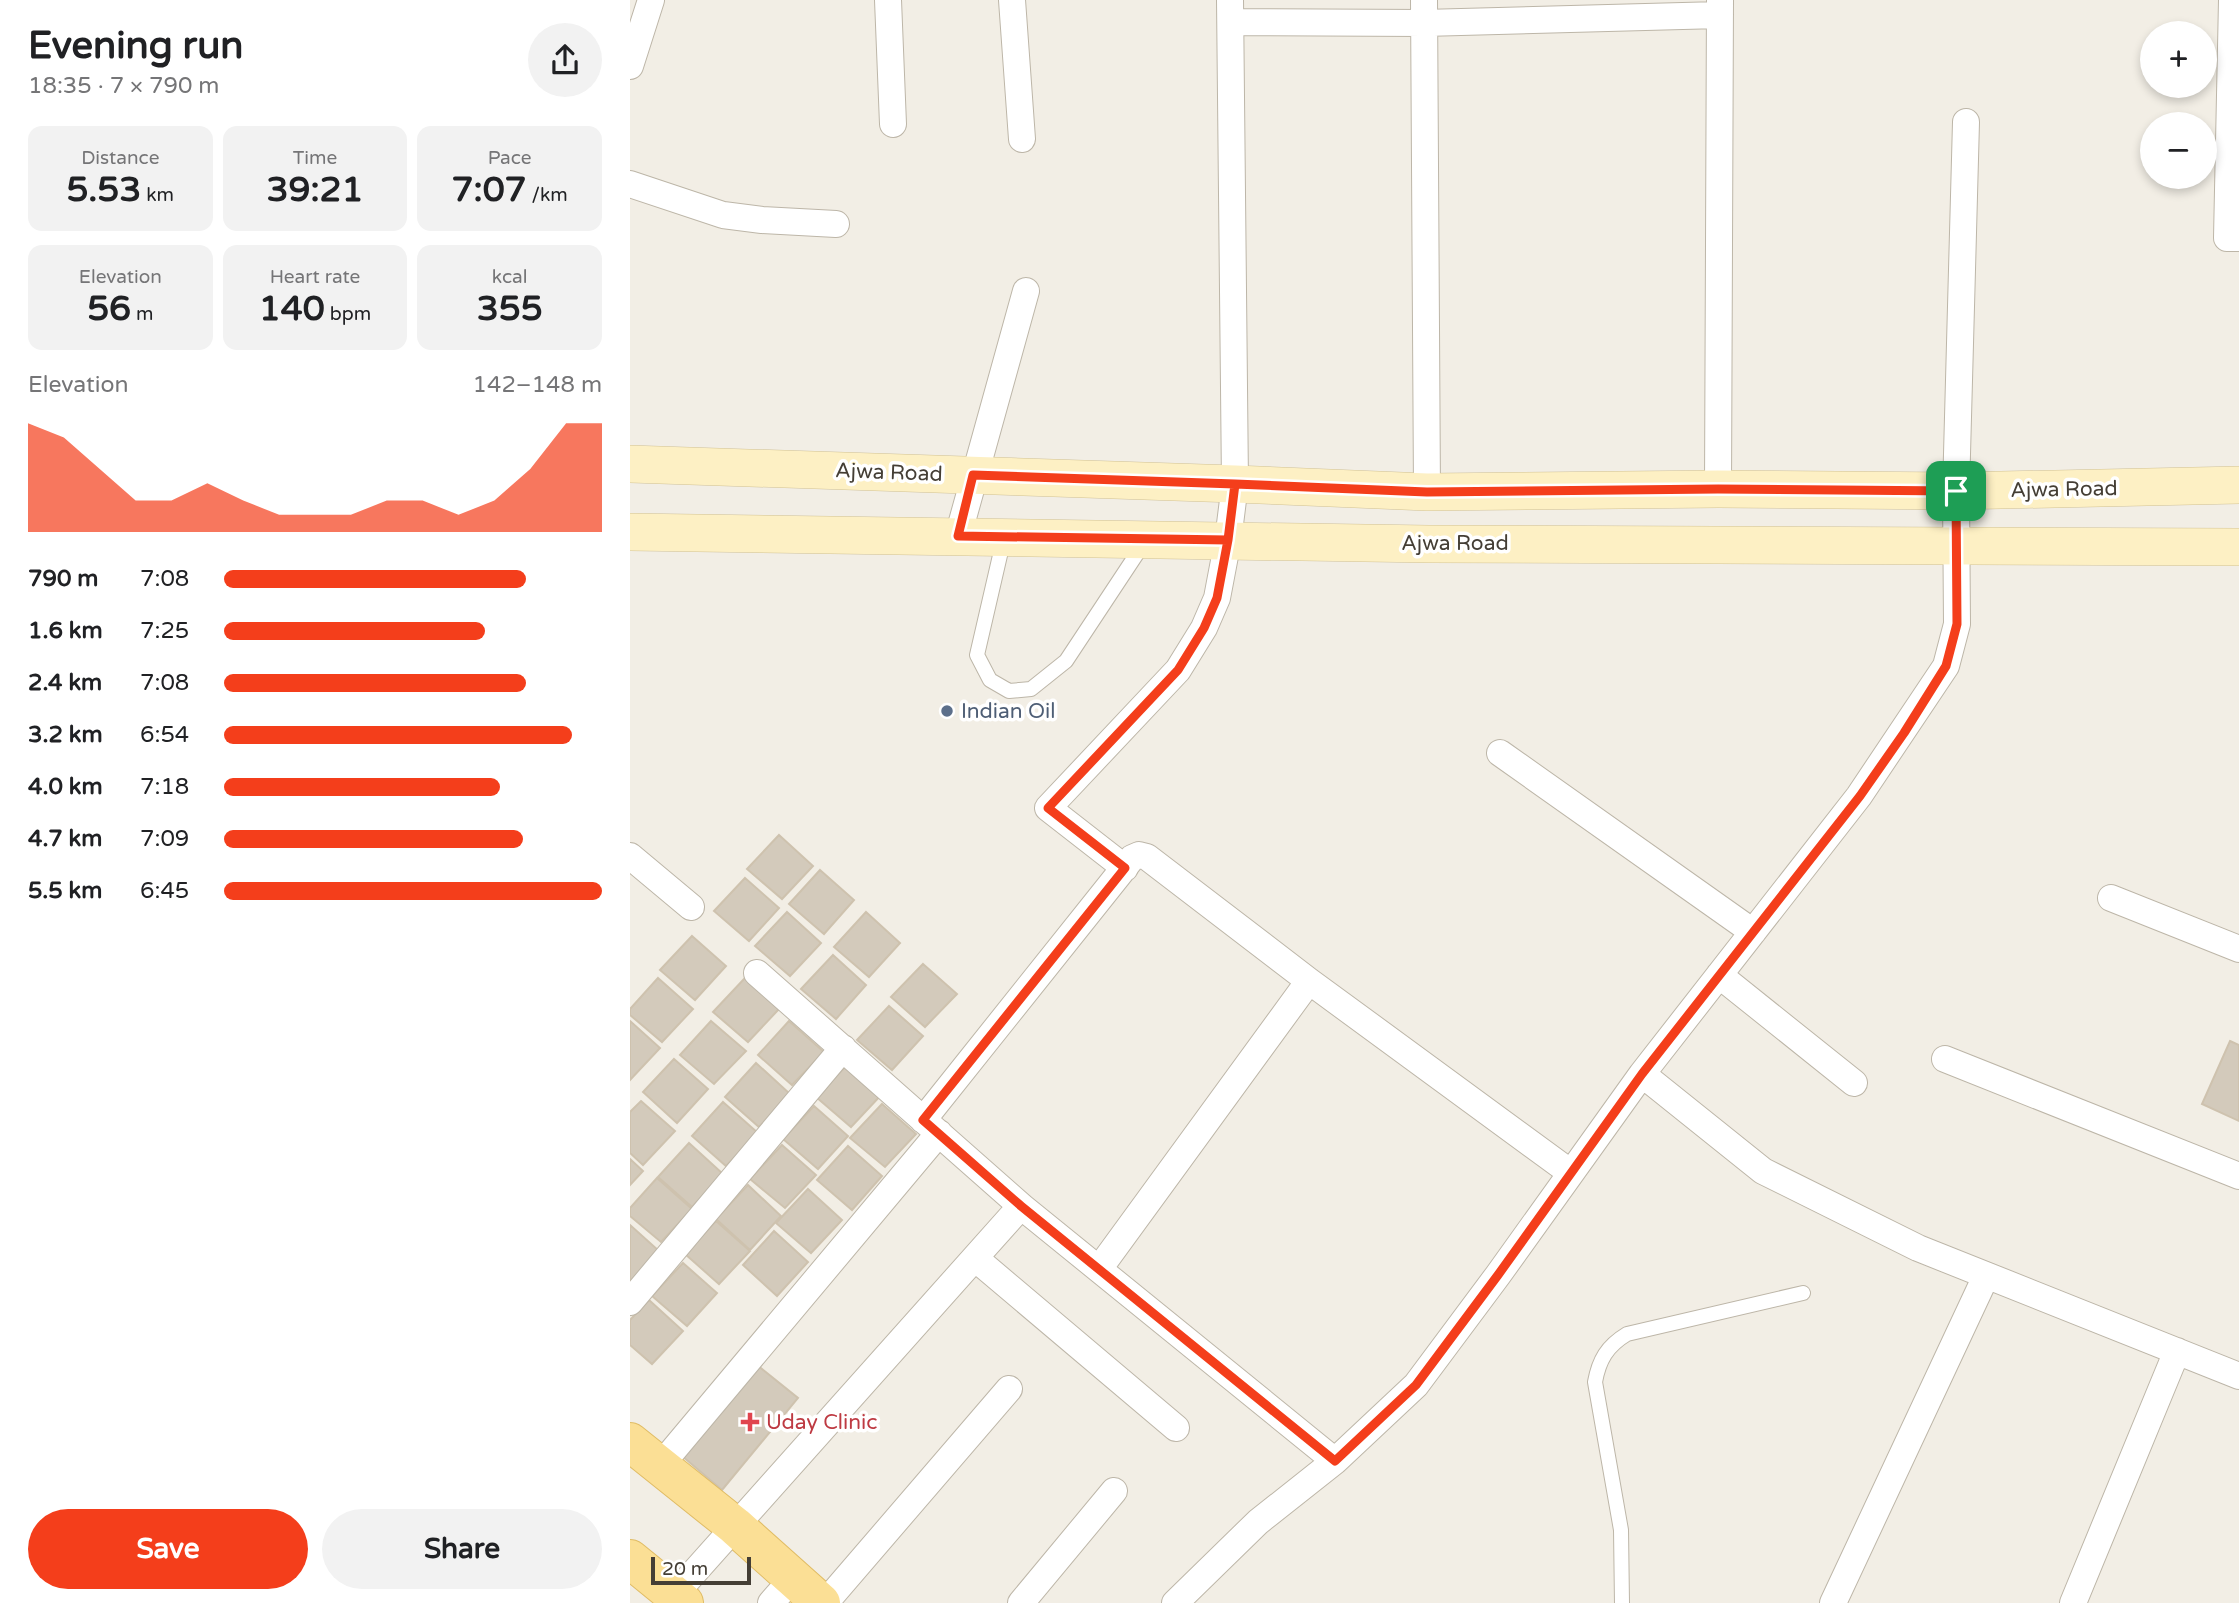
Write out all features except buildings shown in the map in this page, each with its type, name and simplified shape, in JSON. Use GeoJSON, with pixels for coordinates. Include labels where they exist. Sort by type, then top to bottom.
{"type":"FeatureCollection","features":[{"type":"Feature","properties":{"kind":"main road","name":"Ajwa Road"},"geometry":{"type":"LineString","coordinates":[[630,464],[1427,492],[1718,489],[1956,491],[2239,485]]}},
{"type":"Feature","properties":{"kind":"main road","name":"Ajwa Road"},"geometry":{"type":"LineString","coordinates":[[630,532],[1429,544],[2239,547]]}},
{"type":"Feature","properties":{"kind":"main road"},"geometry":{"type":"LineString","coordinates":[[630,1442],[735,1526],[782,1590],[823,1603]]}},
{"type":"Feature","properties":{"kind":"main road"},"geometry":{"type":"LineString","coordinates":[[630,1559],[679,1599]]}},
{"type":"Feature","properties":{"kind":"street"},"geometry":{"type":"LineString","coordinates":[[630,65],[651,0]]}},
{"type":"Feature","properties":{"kind":"street"},"geometry":{"type":"LineString","coordinates":[[888,0],[893,124]]}},
{"type":"Feature","properties":{"kind":"street"},"geometry":{"type":"LineString","coordinates":[[1012,0],[1022,139]]}},
{"type":"Feature","properties":{"kind":"street"},"geometry":{"type":"LineString","coordinates":[[2232,0],[2227,238],[2239,238]]}},
{"type":"Feature","properties":{"kind":"street"},"geometry":{"type":"LineString","coordinates":[[1125,868],[1048,808],[1178,670],[1204,628],[1217,598],[1235,484],[1230,11],[1424,12],[1720,8],[1718,489]]}},
{"type":"Feature","properties":{"kind":"street"},"geometry":{"type":"LineString","coordinates":[[1424,12],[1427,492]]}},
{"type":"Feature","properties":{"kind":"street"},"geometry":{"type":"LineString","coordinates":[[1175,1603],[1258,1522],[1335,1461],[1416,1385],[1642,1074],[1860,796],[1946,666],[1957,624],[1956,491],[1966,122]]}},
{"type":"Feature","properties":{"kind":"street"},"geometry":{"type":"LineString","coordinates":[[630,184],[723,215],[836,224]]}},
{"type":"Feature","properties":{"kind":"street"},"geometry":{"type":"LineString","coordinates":[[958,536],[1026,291]]}},
{"type":"Feature","properties":{"kind":"street"},"geometry":{"type":"LineString","coordinates":[[1500,753],[1753,932]]}},
{"type":"Feature","properties":{"kind":"street"},"geometry":{"type":"LineString","coordinates":[[660,1466],[931,1126],[1132,858],[1139,855],[1147,857],[1309,981],[1571,1173]]}},
{"type":"Feature","properties":{"kind":"street"},"geometry":{"type":"LineString","coordinates":[[630,856],[691,907]]}},
{"type":"Feature","properties":{"kind":"street"},"geometry":{"type":"LineString","coordinates":[[2111,898],[2237,944]]}},
{"type":"Feature","properties":{"kind":"street"},"geometry":{"type":"LineString","coordinates":[[757,973],[1021,1206],[1335,1461]]}},
{"type":"Feature","properties":{"kind":"street"},"geometry":{"type":"LineString","coordinates":[[1719,975],[1854,1083]]}},
{"type":"Feature","properties":{"kind":"street"},"geometry":{"type":"LineString","coordinates":[[1099,1269],[1309,981]]}},
{"type":"Feature","properties":{"kind":"street"},"geometry":{"type":"LineString","coordinates":[[630,1302],[843,1048]]}},
{"type":"Feature","properties":{"kind":"street"},"geometry":{"type":"LineString","coordinates":[[1945,1059],[2239,1176]]}},
{"type":"Feature","properties":{"kind":"street"},"geometry":{"type":"LineString","coordinates":[[1642,1074],[1763,1171],[1918,1248],[2239,1376]]}},
{"type":"Feature","properties":{"kind":"street"},"geometry":{"type":"LineString","coordinates":[[679,1599],[735,1526],[1021,1206]]}},
{"type":"Feature","properties":{"kind":"street"},"geometry":{"type":"LineString","coordinates":[[976,1259],[1177,1428]]}},
{"type":"Feature","properties":{"kind":"street"},"geometry":{"type":"LineString","coordinates":[[1833,1603],[1986,1276]]}},
{"type":"Feature","properties":{"kind":"street"},"geometry":{"type":"LineString","coordinates":[[2074,1603],[2177,1351]]}},
{"type":"Feature","properties":{"kind":"street"},"geometry":{"type":"LineString","coordinates":[[823,1603],[1009,1389]]}},
{"type":"Feature","properties":{"kind":"street"},"geometry":{"type":"LineString","coordinates":[[1021,1603],[1114,1491]]}},
{"type":"Feature","properties":{"kind":"lane"},"geometry":{"type":"LineString","coordinates":[[1005,537],[977,654],[990,680],[1009,691],[1031,689],[1066,661],[1147,538]]}},
{"type":"Feature","properties":{"kind":"lane"},"geometry":{"type":"LineString","coordinates":[[1622,1603],[1621,1530],[1595,1382],[1598,1365],[1606,1351],[1616,1340],[1627,1334],[1804,1293]]}},
{"type":"Feature","properties":{"kind":"place","name":"Indian Oil"},"geometry":{"type":"Point","coordinates":[947,711]}},
{"type":"Feature","properties":{"kind":"place","name":"Uday Clinic"},"geometry":{"type":"Point","coordinates":[750,1422]}},
{"type":"Feature","properties":{"kind":"route"},"geometry":{"type":"LineString","coordinates":[[1956,491],[1718,489],[1427,492],[1235,484],[1228,540],[958,536],[973,475],[1235,484],[1228,540],[1217,598],[1204,628],[1178,670],[1048,808],[1125,868],[923,1120],[1021,1206],[1335,1461],[1416,1385],[1642,1074],[1860,796],[1904,733],[1946,666],[1957,624],[1956,491]]}}]}
